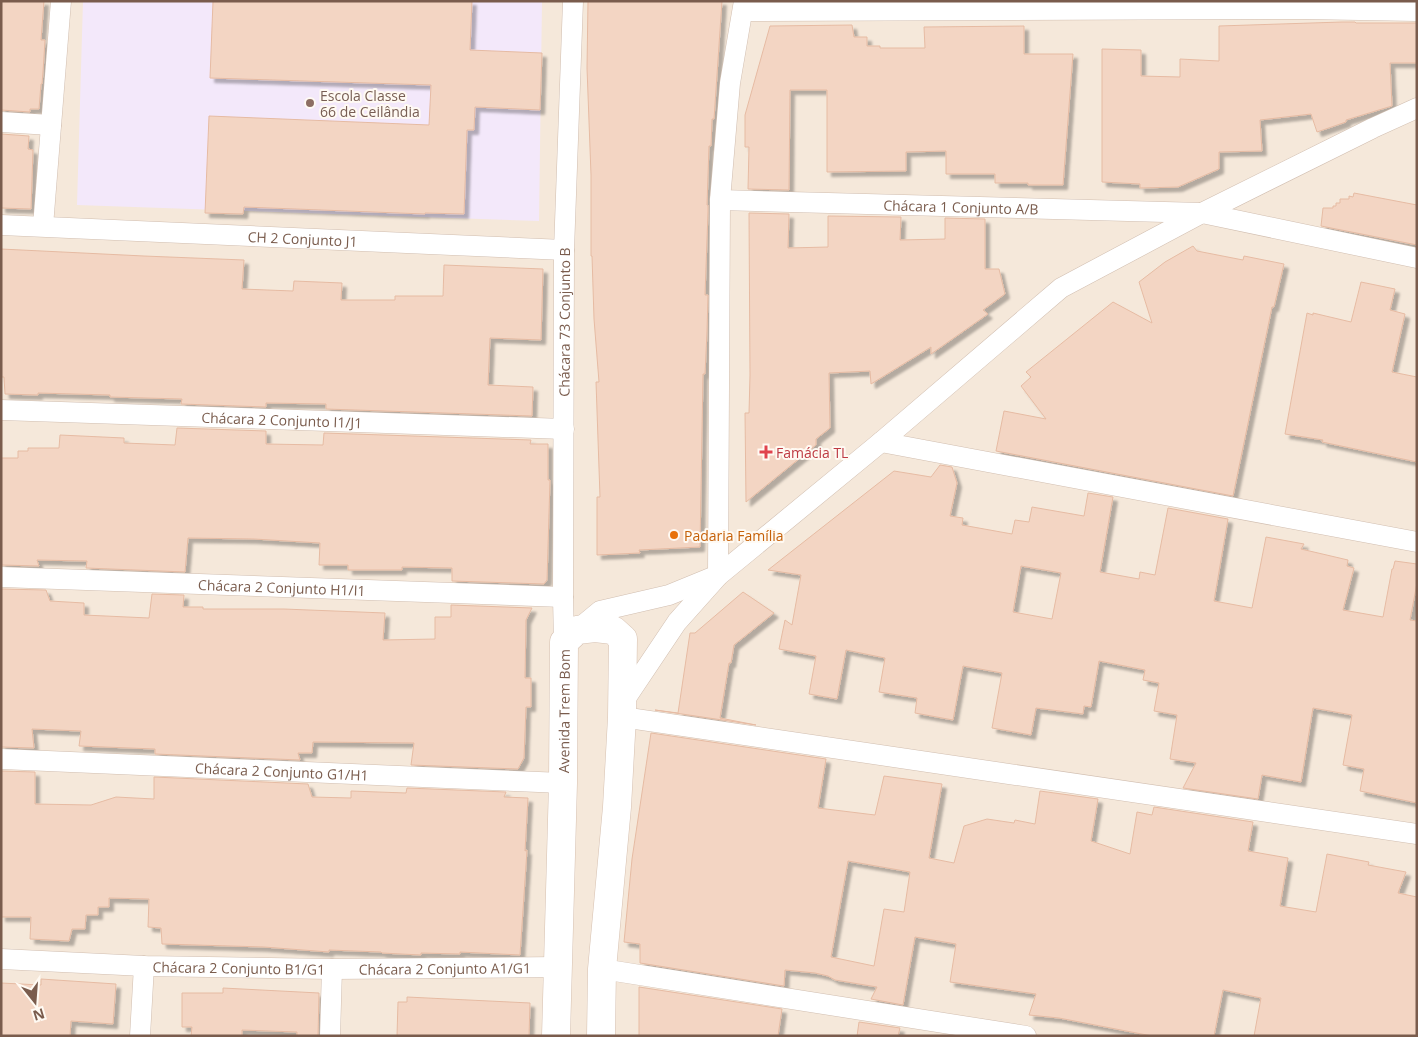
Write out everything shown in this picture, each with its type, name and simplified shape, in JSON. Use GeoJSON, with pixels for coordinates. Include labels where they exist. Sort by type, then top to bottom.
{"type":"FeatureCollection","features":[{"type":"Feature","properties":{"kind":"street"},"geometry":{"type":"LineString","coordinates":[[43,226],[61,1]]}},
{"type":"Feature","properties":{"kind":"street","name":"Chácara 73 Conjunto B"},"geometry":{"type":"LineString","coordinates":[[571,636],[563,597],[564,250],[573,1]]}},
{"type":"Feature","properties":{"kind":"street"},"geometry":{"type":"LineString","coordinates":[[718,576],[720,200],[730,83],[744,6],[1417,11]]}},
{"type":"Feature","properties":{"kind":"street"},"geometry":{"type":"LineString","coordinates":[[622,710],[677,622],[718,576],[882,442],[1061,288],[1202,214],[1373,128],[1417,108]]}},
{"type":"Feature","properties":{"kind":"street"},"geometry":{"type":"LineString","coordinates":[[1,122],[51,125]]}},
{"type":"Feature","properties":{"kind":"street","name":"Chácara 1 Conjunto A/B"},"geometry":{"type":"LineString","coordinates":[[720,200],[1202,214],[1417,258]]}},
{"type":"Feature","properties":{"kind":"street","name":"CH 2 Conjunto J1"},"geometry":{"type":"LineString","coordinates":[[1,225],[564,250]]}},
{"type":"Feature","properties":{"kind":"street","name":"Chácara 2 Conjunto I1/J1"},"geometry":{"type":"LineString","coordinates":[[1,410],[564,429]]}},
{"type":"Feature","properties":{"kind":"street"},"geometry":{"type":"LineString","coordinates":[[882,442],[1417,542]]}},
{"type":"Feature","properties":{"kind":"street"},"geometry":{"type":"LineString","coordinates":[[571,636],[600,611],[669,596],[718,576]]}},
{"type":"Feature","properties":{"kind":"street","name":"Chácara 2 Conjunto H1/I1"},"geometry":{"type":"LineString","coordinates":[[1,577],[563,597]]}},
{"type":"Feature","properties":{"kind":"street"},"geometry":{"type":"LineString","coordinates":[[571,636],[595,628],[613,630],[623,639],[622,710],[617,807],[602,969],[601,1036]]}},
{"type":"Feature","properties":{"kind":"street","name":"Avenida Trem Bom"},"geometry":{"type":"LineString","coordinates":[[556,1036],[563,783],[571,636]]}},
{"type":"Feature","properties":{"kind":"street"},"geometry":{"type":"LineString","coordinates":[[622,710],[1417,834]]}},
{"type":"Feature","properties":{"kind":"street","name":"Chácara 2 Conjunto G1/H1"},"geometry":{"type":"LineString","coordinates":[[1,758],[563,783]]}},
{"type":"Feature","properties":{"kind":"street","name":"Chácara 2 Conjunto B1/G1"},"geometry":{"type":"LineString","coordinates":[[1,959],[144,966],[332,969]]}},
{"type":"Feature","properties":{"kind":"street"},"geometry":{"type":"LineString","coordinates":[[140,1036],[144,966]]}},
{"type":"Feature","properties":{"kind":"street","name":"Chácara 2 Conjunto A1/G1"},"geometry":{"type":"LineString","coordinates":[[332,969],[558,968]]}},
{"type":"Feature","properties":{"kind":"street"},"geometry":{"type":"LineString","coordinates":[[330,1036],[332,969]]}},
{"type":"Feature","properties":{"kind":"street"},"geometry":{"type":"LineString","coordinates":[[602,969],[1026,1036]]}},
{"type":"Feature","properties":{"kind":"shaded area"},"geometry":{"type":"Polygon","coordinates":[[[1,1],[1417,1],[1417,1036],[1,1036],[1,1]]]}},
{"type":"Feature","properties":{"kind":"shaded area","name":"Escola Classe 66 de Ceilândia"},"geometry":{"type":"Polygon","coordinates":[[[83,1],[542,1],[539,221],[77,205],[83,1]]]}},
{"type":"Feature","properties":{"kind":"building"},"geometry":{"type":"Polygon","coordinates":[[[1,1],[44,1],[41,40],[45,40],[39,109],[30,109],[30,112],[1,110],[1,1]]]}},
{"type":"Feature","properties":{"kind":"building"},"geometry":{"type":"Polygon","coordinates":[[[213,1],[472,1],[470,50],[542,53],[540,110],[475,107],[474,130],[467,130],[464,214],[244,207],[243,214],[205,213],[209,116],[429,125],[431,85],[210,78],[213,1]]]}},
{"type":"Feature","properties":{"kind":"building"},"geometry":{"type":"Polygon","coordinates":[[[588,1],[722,1],[714,119],[712,119],[711,146],[709,146],[705,295],[708,295],[705,374],[703,374],[700,547],[639,550],[640,553],[597,555],[597,497],[600,497],[596,382],[599,382],[591,256],[591,175],[587,68],[588,1]]]}},
{"type":"Feature","properties":{"kind":"building"},"geometry":{"type":"Polygon","coordinates":[[[1342,22],[1417,23],[1417,63],[1390,63],[1392,106],[1346,120],[1346,122],[1317,132],[1311,114],[1260,120],[1262,151],[1219,152],[1219,169],[1178,187],[1140,188],[1140,184],[1102,182],[1102,49],[1141,50],[1141,76],[1180,77],[1180,59],[1219,61],[1219,26],[1342,22]]]}},
{"type":"Feature","properties":{"kind":"building"},"geometry":{"type":"Polygon","coordinates":[[[852,25],[854,37],[867,37],[867,46],[880,46],[880,48],[925,48],[924,27],[1024,26],[1024,54],[1073,54],[1063,185],[995,183],[995,174],[946,174],[946,151],[906,152],[906,171],[827,172],[827,90],[790,90],[789,190],[748,189],[749,147],[745,147],[745,115],[770,26],[852,25]]]}},
{"type":"Feature","properties":{"kind":"building"},"geometry":{"type":"Polygon","coordinates":[[[1,134],[29,136],[28,149],[33,150],[31,209],[1,208],[1,134]]]}},
{"type":"Feature","properties":{"kind":"building"},"geometry":{"type":"Polygon","coordinates":[[[1354,193],[1417,205],[1417,245],[1321,226],[1323,208],[1333,208],[1333,206],[1336,206],[1336,203],[1340,203],[1340,199],[1349,199],[1349,196],[1353,197],[1354,193]]]}},
{"type":"Feature","properties":{"kind":"building"},"geometry":{"type":"Polygon","coordinates":[[[749,213],[789,214],[788,248],[828,247],[828,216],[901,217],[900,240],[945,239],[945,218],[985,219],[985,269],[999,269],[1005,294],[983,310],[988,314],[931,354],[931,347],[871,384],[870,371],[829,373],[830,428],[816,439],[816,445],[746,502],[745,413],[749,413],[750,375],[749,213]]]}},
{"type":"Feature","properties":{"kind":"building"},"geometry":{"type":"Polygon","coordinates":[[[1193,246],[1197,251],[1243,260],[1244,256],[1284,264],[1274,307],[1272,307],[1233,496],[996,451],[1004,411],[1046,419],[1021,386],[1031,377],[1026,372],[1113,302],[1152,323],[1139,282],[1165,262],[1193,246]]]}},
{"type":"Feature","properties":{"kind":"building"},"geometry":{"type":"Polygon","coordinates":[[[1,249],[244,260],[242,289],[293,291],[294,281],[342,283],[341,300],[395,300],[395,296],[443,296],[444,265],[543,269],[541,340],[490,338],[488,385],[533,387],[532,416],[326,409],[326,404],[266,403],[266,407],[181,404],[182,399],[110,397],[110,395],[5,394],[4,377],[1,377],[1,249]]]}},
{"type":"Feature","properties":{"kind":"building"},"geometry":{"type":"Polygon","coordinates":[[[1361,282],[1395,289],[1390,310],[1405,314],[1392,372],[1417,377],[1417,462],[1322,442],[1323,440],[1285,434],[1307,313],[1351,322],[1361,282]]]}},
{"type":"Feature","properties":{"kind":"building"},"geometry":{"type":"Polygon","coordinates":[[[177,428],[266,431],[266,444],[323,445],[324,433],[531,440],[530,444],[548,444],[548,480],[550,480],[547,580],[544,584],[452,581],[452,568],[402,567],[402,570],[348,570],[348,565],[319,565],[320,543],[254,539],[188,538],[185,572],[86,568],[87,561],[37,560],[39,566],[1,565],[1,458],[18,458],[18,451],[28,451],[28,448],[59,448],[60,435],[124,438],[124,443],[175,445],[177,428]]]}},
{"type":"Feature","properties":{"kind":"building"},"geometry":{"type":"Polygon","coordinates":[[[940,465],[952,467],[957,483],[950,516],[963,518],[962,525],[1012,534],[1015,520],[1029,522],[1032,507],[1084,516],[1088,493],[1113,497],[1100,572],[1139,579],[1140,572],[1155,575],[1168,508],[1228,519],[1214,601],[1252,608],[1266,537],[1304,544],[1301,549],[1348,560],[1347,566],[1354,568],[1343,610],[1383,617],[1395,561],[1417,564],[1417,583],[1410,620],[1417,621],[1417,803],[1360,791],[1364,769],[1343,765],[1352,715],[1313,708],[1301,782],[1262,775],[1258,799],[1183,788],[1196,763],[1170,759],[1177,715],[1154,711],[1159,683],[1143,680],[1145,670],[1099,661],[1091,707],[1084,706],[1083,714],[1036,708],[1031,735],[992,728],[1002,673],[963,666],[953,720],[915,713],[917,698],[879,692],[885,658],[846,650],[837,699],[809,694],[816,656],[779,649],[785,620],[792,625],[801,575],[768,570],[894,471],[931,477],[940,465]],[[1021,566],[1013,612],[1052,619],[1061,573],[1021,566]]]}},
{"type":"Feature","properties":{"kind":"building"},"geometry":{"type":"Polygon","coordinates":[[[1,589],[46,590],[50,601],[84,603],[84,615],[149,618],[152,594],[184,595],[183,607],[203,607],[203,609],[284,609],[385,613],[383,640],[435,639],[435,617],[451,617],[451,605],[532,608],[526,620],[525,678],[531,678],[531,707],[526,707],[524,758],[518,769],[411,765],[414,743],[313,742],[312,753],[298,753],[300,760],[155,754],[155,749],[79,746],[81,731],[32,729],[34,748],[1,747],[1,589]]]}},
{"type":"Feature","properties":{"kind":"building"},"geometry":{"type":"Polygon","coordinates":[[[743,592],[774,613],[734,645],[731,663],[729,663],[720,718],[756,725],[655,710],[678,713],[690,633],[695,633],[743,592]]]}},
{"type":"Feature","properties":{"kind":"building"},"geometry":{"type":"Polygon","coordinates":[[[651,733],[826,759],[818,808],[875,815],[884,776],[942,784],[929,858],[954,863],[964,826],[987,819],[1014,823],[1015,820],[1035,824],[1040,791],[1098,799],[1091,841],[1130,854],[1137,812],[1152,815],[1154,807],[1253,822],[1248,851],[1288,858],[1280,906],[1316,912],[1327,854],[1369,862],[1368,865],[1406,872],[1398,893],[1417,897],[1417,1036],[1254,1036],[1261,998],[1223,990],[1214,1036],[1152,1036],[1059,1018],[1029,1015],[1036,994],[950,982],[956,944],[915,937],[903,1005],[871,999],[877,987],[835,980],[815,973],[785,970],[784,986],[640,963],[640,944],[624,942],[632,859],[651,733]],[[848,861],[831,957],[874,966],[884,909],[904,912],[910,872],[848,861]]]}},
{"type":"Feature","properties":{"kind":"building"},"geometry":{"type":"Polygon","coordinates":[[[1,771],[35,772],[35,804],[91,805],[116,797],[154,799],[154,777],[308,784],[312,797],[351,798],[351,791],[406,793],[407,788],[506,792],[504,797],[528,798],[525,851],[527,850],[520,955],[460,952],[460,954],[421,953],[421,955],[162,944],[161,928],[148,927],[149,899],[109,898],[109,907],[98,907],[98,915],[86,915],[85,929],[72,929],[69,941],[30,939],[31,917],[1,917],[1,771]]]}},
{"type":"Feature","properties":{"kind":"building"},"geometry":{"type":"Polygon","coordinates":[[[41,979],[116,984],[113,1024],[71,1021],[70,1036],[1,1036],[1,983],[41,985],[41,979]]]}},
{"type":"Feature","properties":{"kind":"building"},"geometry":{"type":"Polygon","coordinates":[[[639,987],[782,1009],[778,1036],[639,1036],[639,987]]]}},
{"type":"Feature","properties":{"kind":"building"},"geometry":{"type":"Polygon","coordinates":[[[223,988],[319,993],[318,1036],[297,1036],[297,1032],[242,1030],[242,1036],[191,1036],[192,1027],[182,1027],[182,993],[223,993],[223,988]]]}},
{"type":"Feature","properties":{"kind":"building"},"geometry":{"type":"Polygon","coordinates":[[[407,997],[530,1003],[529,1036],[397,1036],[398,1002],[407,1002],[407,997]]]}},
{"type":"Feature","properties":{"kind":"building"},"geometry":{"type":"Polygon","coordinates":[[[859,1022],[900,1028],[898,1036],[857,1036],[859,1022]]]}},
{"type":"Feature","properties":{"kind":"place","name":"Escola Classe 66 de Ceilândia"},"geometry":{"type":"Point","coordinates":[310,103]}},
{"type":"Feature","properties":{"kind":"place","name":"Famácia TL"},"geometry":{"type":"Point","coordinates":[766,452]}},
{"type":"Feature","properties":{"kind":"place","name":"Padaria Família"},"geometry":{"type":"Point","coordinates":[674,535]}}]}
